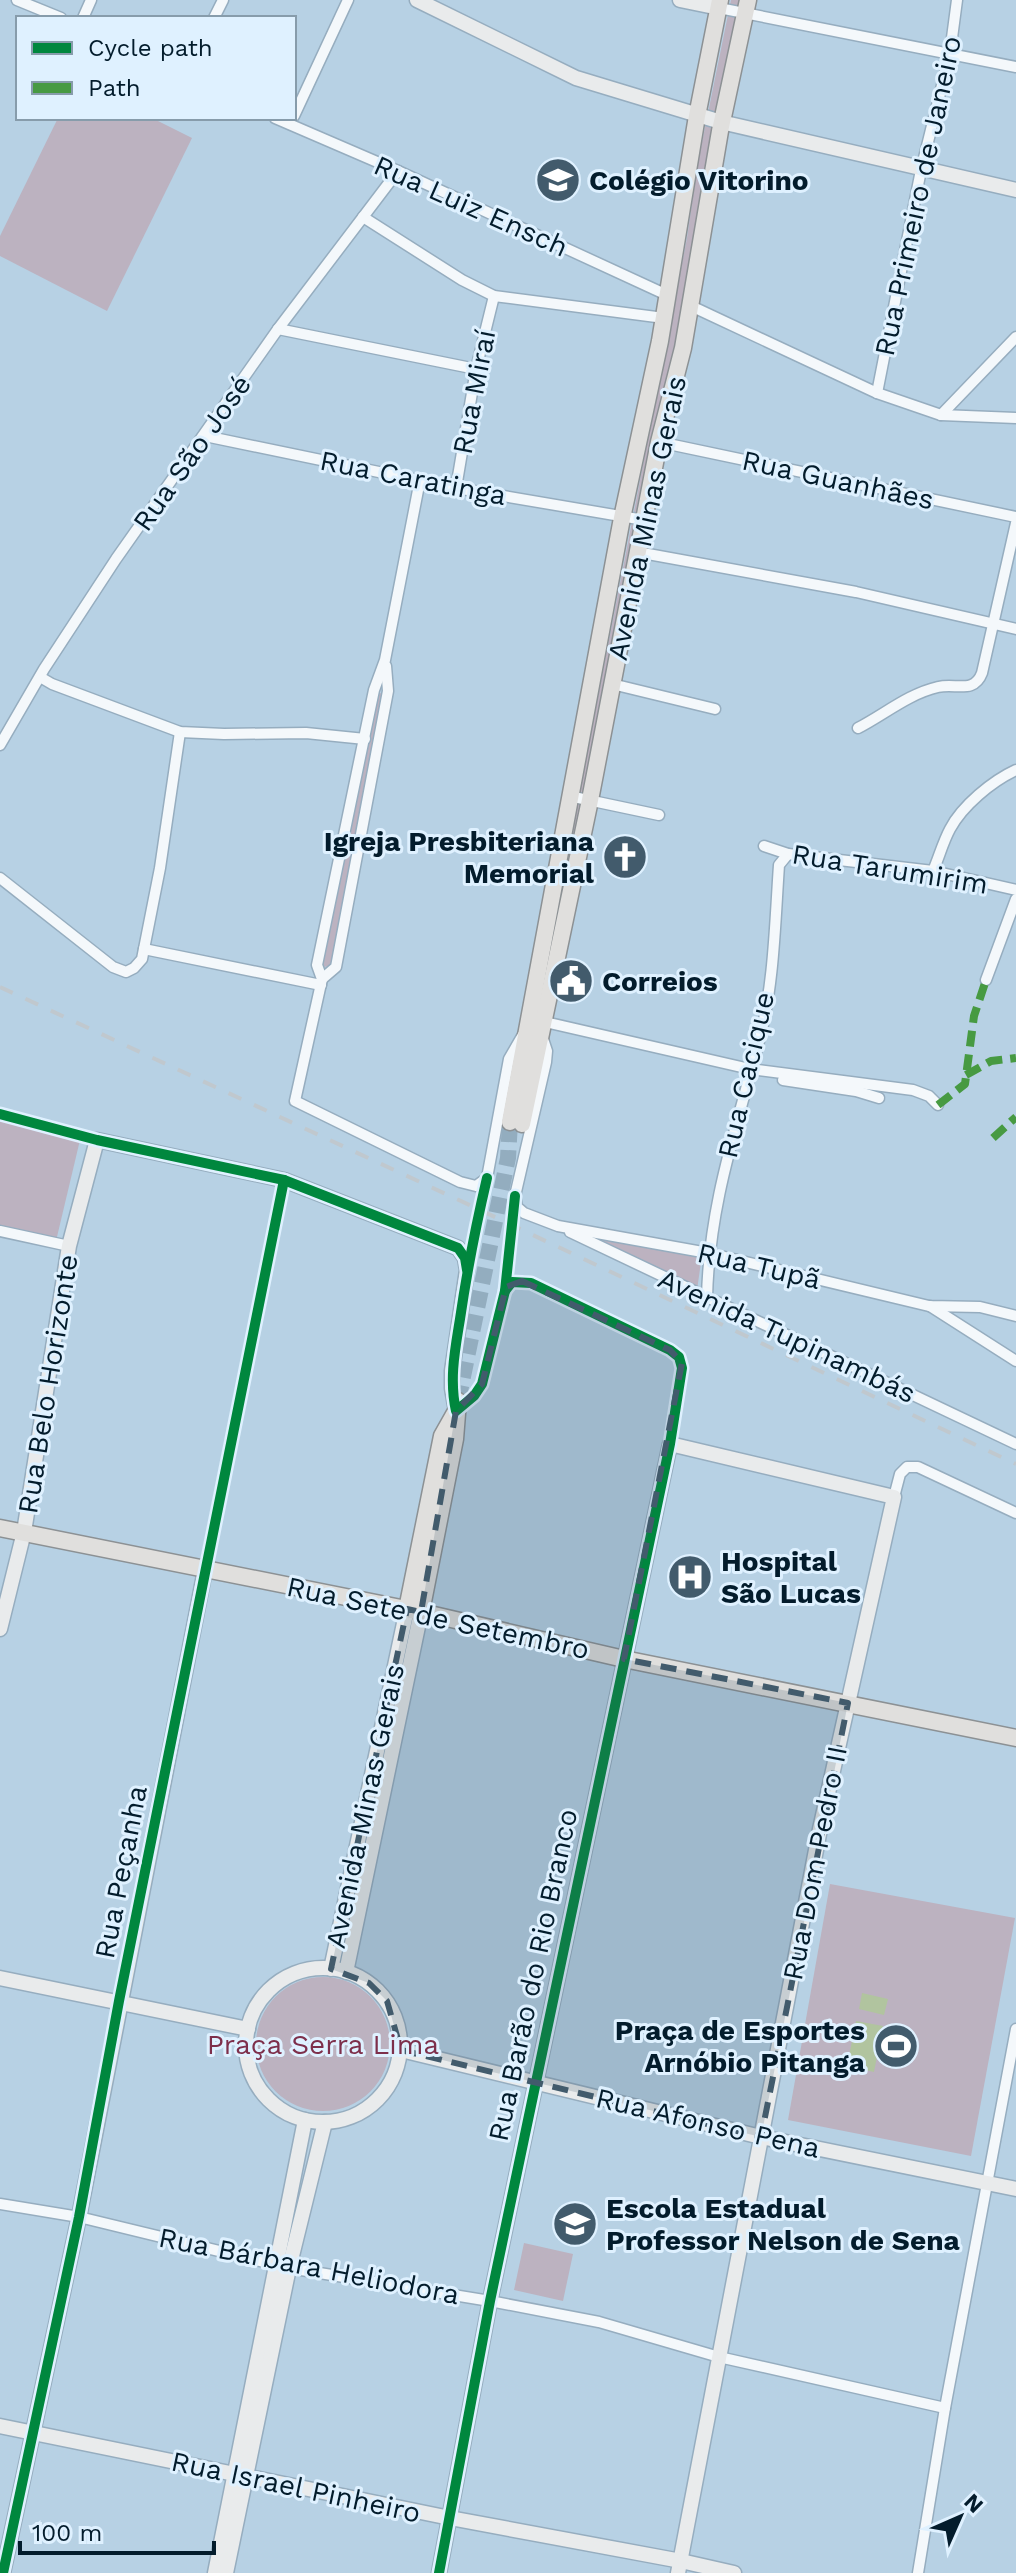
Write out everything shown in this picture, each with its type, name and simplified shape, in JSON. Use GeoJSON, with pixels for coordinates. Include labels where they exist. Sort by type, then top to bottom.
{"type":"FeatureCollection","features":[{"type":"Feature","properties":{"kind":"main road","name":"Avenida Minas Gerais"},"geometry":{"type":"LineString","coordinates":[[516,1123],[590,800],[659,442],[691,306],[720,4]]}},
{"type":"Feature","properties":{"kind":"main road","name":"Avenida Minas Gerais"},"geometry":{"type":"LineString","coordinates":[[538,1029],[569,796],[667,295],[710,119],[747,7]]}},
{"type":"Feature","properties":{"kind":"main road","name":"Avenida Minas Gerais"},"geometry":{"type":"LineString","coordinates":[[414,1610],[455,1439],[457,1406]]}},
{"type":"Feature","properties":{"kind":"main road","name":"Rua Sete de Setembro"},"geometry":{"type":"LineString","coordinates":[[0,1528],[414,1610],[624,1659],[1016,1738]]}},
{"type":"Feature","properties":{"kind":"street"},"geometry":{"type":"LineString","coordinates":[[17,0],[56,16]]}},
{"type":"Feature","properties":{"kind":"street"},"geometry":{"type":"LineString","coordinates":[[296,111],[348,0]]}},
{"type":"Feature","properties":{"kind":"street"},"geometry":{"type":"LineString","coordinates":[[417,0],[576,78],[710,119],[1016,190]]}},
{"type":"Feature","properties":{"kind":"street"},"geometry":{"type":"LineString","coordinates":[[680,0],[747,7],[1016,67]]}},
{"type":"Feature","properties":{"kind":"street","name":"Rua Primeiro de Janeiro"},"geometry":{"type":"LineString","coordinates":[[877,393],[921,170],[950,53],[957,0]]}},
{"type":"Feature","properties":{"kind":"street","name":"Rua Luiz Ensch"},"geometry":{"type":"LineString","coordinates":[[292,120],[667,295]]}},
{"type":"Feature","properties":{"kind":"street","name":"Rua São José"},"geometry":{"type":"LineString","coordinates":[[0,745],[116,559],[278,329],[398,171]]}},
{"type":"Feature","properties":{"kind":"street"},"geometry":{"type":"LineString","coordinates":[[363,217],[462,280],[494,296],[664,318]]}},
{"type":"Feature","properties":{"kind":"street","name":"Rua Miraí"},"geometry":{"type":"LineString","coordinates":[[456,488],[476,369],[494,296]]}},
{"type":"Feature","properties":{"kind":"street"},"geometry":{"type":"LineString","coordinates":[[691,306],[877,393],[941,415],[1016,418]]}},
{"type":"Feature","properties":{"kind":"street"},"geometry":{"type":"LineString","coordinates":[[278,329],[476,369]]}},
{"type":"Feature","properties":{"kind":"street"},"geometry":{"type":"LineString","coordinates":[[941,415],[1016,337]]}},
{"type":"Feature","properties":{"kind":"street","name":"Rua Caratinga"},"geometry":{"type":"LineString","coordinates":[[205,436],[456,488],[644,520]]}},
{"type":"Feature","properties":{"kind":"street","name":"Rua Guanhães"},"geometry":{"type":"LineString","coordinates":[[659,442],[1016,520]]}},
{"type":"Feature","properties":{"kind":"street"},"geometry":{"type":"LineString","coordinates":[[321,982],[317,965],[374,690],[385,660],[420,480]]}},
{"type":"Feature","properties":{"kind":"street"},"geometry":{"type":"LineString","coordinates":[[858,728],[919,693],[950,685],[974,686],[980,679],[1016,520]]}},
{"type":"Feature","properties":{"kind":"street"},"geometry":{"type":"LineString","coordinates":[[637,552],[856,592],[1016,629]]}},
{"type":"Feature","properties":{"kind":"street"},"geometry":{"type":"LineString","coordinates":[[321,982],[336,967],[388,691],[385,660]]}},
{"type":"Feature","properties":{"kind":"street"},"geometry":{"type":"LineString","coordinates":[[40,677],[180,732],[306,733],[365,739]]}},
{"type":"Feature","properties":{"kind":"street"},"geometry":{"type":"LineString","coordinates":[[612,684],[715,709]]}},
{"type":"Feature","properties":{"kind":"street"},"geometry":{"type":"LineString","coordinates":[[0,878],[118,970],[126,972],[134,968],[142,959],[160,868],[180,732]]}},
{"type":"Feature","properties":{"kind":"street"},"geometry":{"type":"LineString","coordinates":[[933,871],[957,818],[1001,778],[1016,770]]}},
{"type":"Feature","properties":{"kind":"street"},"geometry":{"type":"LineString","coordinates":[[569,796],[659,815]]}},
{"type":"Feature","properties":{"kind":"street","name":"Rua Tarumirim"},"geometry":{"type":"LineString","coordinates":[[764,846],[788,854],[933,871],[1016,890]]}},
{"type":"Feature","properties":{"kind":"street","name":"Rua Cacique"},"geometry":{"type":"LineString","coordinates":[[707,1298],[708,1253],[725,1158],[760,1039],[772,963],[779,865],[788,854]]}},
{"type":"Feature","properties":{"kind":"street"},"geometry":{"type":"LineString","coordinates":[[986,980],[1016,899]]}},
{"type":"Feature","properties":{"kind":"street"},"geometry":{"type":"LineString","coordinates":[[144,949],[321,982]]}},
{"type":"Feature","properties":{"kind":"street","name":"Avenida Minas Gerais"},"geometry":{"type":"LineString","coordinates":[[321,982],[295,1101],[468,1185],[483,1183],[488,1174],[509,1059],[538,1029],[547,1051],[546,1062],[515,1196]]}},
{"type":"Feature","properties":{"kind":"street"},"geometry":{"type":"LineString","coordinates":[[538,1029],[750,1069],[913,1090],[929,1096],[938,1105]]}},
{"type":"Feature","properties":{"kind":"street"},"geometry":{"type":"LineString","coordinates":[[767,1071],[782,1080],[856,1091],[879,1098]]}},
{"type":"Feature","properties":{"kind":"street"},"geometry":{"type":"LineString","coordinates":[[0,1114],[97,1140],[284,1180]]}},
{"type":"Feature","properties":{"kind":"street","name":"Rua Belo Horizonte"},"geometry":{"type":"LineString","coordinates":[[0,1629],[24,1532],[69,1246],[97,1140]]}},
{"type":"Feature","properties":{"kind":"street","name":"Avenida Minas Gerais"},"geometry":{"type":"LineString","coordinates":[[284,1180],[458,1248],[465,1258],[467,1270],[452,1371],[452,1394],[457,1406]]}},
{"type":"Feature","properties":{"kind":"street","name":"Rua Peçanha"},"geometry":{"type":"LineString","coordinates":[[3,2573],[79,2217],[119,2001],[284,1180]]}},
{"type":"Feature","properties":{"kind":"street","name":"Rua Tupã"},"geometry":{"type":"LineString","coordinates":[[515,1196],[517,1207],[524,1213],[558,1226],[708,1253],[929,1306],[980,1307],[1016,1316]]}},
{"type":"Feature","properties":{"kind":"street","name":"Avenida Tupinambás"},"geometry":{"type":"LineString","coordinates":[[558,1226],[1016,1444]]}},
{"type":"Feature","properties":{"kind":"street"},"geometry":{"type":"LineString","coordinates":[[0,1231],[69,1246]]}},
{"type":"Feature","properties":{"kind":"street","name":"Rua Barão do Rio Branco"},"geometry":{"type":"LineString","coordinates":[[439,2573],[534,2083],[670,1444],[682,1363],[670,1350],[531,1283],[512,1282],[505,1291],[482,1384],[474,1396],[457,1406]]}},
{"type":"Feature","properties":{"kind":"street"},"geometry":{"type":"LineString","coordinates":[[929,1306],[1016,1361]]}},
{"type":"Feature","properties":{"kind":"street"},"geometry":{"type":"LineString","coordinates":[[670,1444],[894,1497],[900,1474],[907,1467],[918,1467],[1016,1513]]}},
{"type":"Feature","properties":{"kind":"street","name":"Rua Dom Pedro II"},"geometry":{"type":"LineString","coordinates":[[680,2567],[820,1829],[894,1497]]}},
{"type":"Feature","properties":{"kind":"street","name":"Avenida Minas Gerais"},"geometry":{"type":"LineString","coordinates":[[338,1970],[414,1610]]}},
{"type":"Feature","properties":{"kind":"street"},"geometry":{"type":"LineString","coordinates":[[338,1970],[369,1983],[387,2001],[398,2025],[401,2050],[396,2072],[385,2093],[368,2108],[348,2119],[325,2122],[305,2120],[287,2113],[258,2086],[250,2068],[248,2029],[255,2009],[268,1992],[284,1979],[304,1971],[338,1970]]}},
{"type":"Feature","properties":{"kind":"street"},"geometry":{"type":"LineString","coordinates":[[0,1978],[248,2029]]}},
{"type":"Feature","properties":{"kind":"street"},"geometry":{"type":"LineString","coordinates":[[918,2573],[945,2408],[1016,2029]]}},
{"type":"Feature","properties":{"kind":"street","name":"Rua Afonso Pena"},"geometry":{"type":"LineString","coordinates":[[401,2050],[761,2137],[1016,2189]]}},
{"type":"Feature","properties":{"kind":"street"},"geometry":{"type":"LineString","coordinates":[[215,2573],[240,2474],[283,2266],[305,2120]]}},
{"type":"Feature","properties":{"kind":"street"},"geometry":{"type":"LineString","coordinates":[[283,2266],[325,2122]]}},
{"type":"Feature","properties":{"kind":"street","name":"Rua Bárbara Heliodora"},"geometry":{"type":"LineString","coordinates":[[0,2204],[79,2217],[283,2266],[599,2322],[719,2357],[945,2408]]}},
{"type":"Feature","properties":{"kind":"street","name":"Rua Israel Pinheiro"},"geometry":{"type":"LineString","coordinates":[[0,2426],[680,2567],[734,2573]]}},
{"type":"Feature","properties":{"kind":"street"},"geometry":{"type":"LineString","coordinates":[[226,2573],[240,2474]]}},
{"type":"Feature","properties":{"kind":"highlighted area"},"geometry":{"type":"Polygon","coordinates":[[[522,1281],[670,1350],[682,1363],[624,1659],[848,1703],[761,2137],[401,2050],[387,2001],[369,1983],[331,1969],[407,1609],[421,1612],[456,1411],[482,1384],[506,1287],[522,1281]]]}},
{"type":"Feature","properties":{"kind":"green space"},"geometry":{"type":"Polygon","coordinates":[[[731,0],[740,0],[675,350],[537,1035],[533,1032],[731,0]]]}},
{"type":"Feature","properties":{"kind":"green space"},"geometry":{"type":"Polygon","coordinates":[[[57,120],[156,120],[192,138],[107,311],[0,256],[0,236],[57,120]]]}},
{"type":"Feature","properties":{"kind":"green space"},"geometry":{"type":"Polygon","coordinates":[[[377,694],[384,695],[331,966],[323,967],[377,694]]]}},
{"type":"Feature","properties":{"kind":"green space"},"geometry":{"type":"Polygon","coordinates":[[[0,1121],[80,1140],[56,1241],[0,1228],[0,1121]]]}},
{"type":"Feature","properties":{"kind":"green space"},"geometry":{"type":"Polygon","coordinates":[[[578,1233],[702,1255],[697,1290],[578,1233]]]}},
{"type":"Feature","properties":{"kind":"green space","name":"Praça de Esportes Arnóbio Pitanga"},"geometry":{"type":"Polygon","coordinates":[[[830,1884],[1015,1918],[971,2156],[788,2120],[830,1884]]]}},
{"type":"Feature","properties":{"kind":"green space","name":"Praça Serra Lima"},"geometry":{"type":"Polygon","coordinates":[[[323,1977],[349,1982],[370,1997],[385,2018],[390,2044],[385,2070],[370,2091],[349,2106],[323,2111],[297,2106],[276,2091],[261,2070],[256,2044],[261,2018],[276,1997],[297,1982],[323,1977]]]}},
{"type":"Feature","properties":{"kind":"green space"},"geometry":{"type":"Polygon","coordinates":[[[524,2243],[573,2254],[563,2301],[514,2290],[524,2243]]]}},
{"type":"Feature","properties":{"kind":"shaded area"},"geometry":{"type":"Polygon","coordinates":[[[862,1993],[888,1999],[884,2015],[859,2009],[862,1993]]]}},
{"type":"Feature","properties":{"kind":"shaded area"},"geometry":{"type":"Polygon","coordinates":[[[856,2021],[883,2026],[874,2072],[847,2066],[856,2021]]]}},
{"type":"Feature","properties":{"kind":"tunnel"},"geometry":{"type":"LineString","coordinates":[[458,1401],[508,1158],[510,1122]]}},
{"type":"Feature","properties":{"kind":"railway"},"geometry":{"type":"LineString","coordinates":[[0,987],[1016,1464]]}},
{"type":"Feature","properties":{"kind":"marked path"},"geometry":{"type":"LineString","coordinates":[[938,1105],[965,1084],[974,1016],[986,980]]}},
{"type":"Feature","properties":{"kind":"marked path"},"geometry":{"type":"LineString","coordinates":[[966,1075],[991,1061],[1016,1058]]}},
{"type":"Feature","properties":{"kind":"marked path"},"geometry":{"type":"LineString","coordinates":[[993,1138],[1016,1117]]}},
{"type":"Feature","properties":{"kind":"cycle path"},"geometry":{"type":"LineString","coordinates":[[0,1114],[97,1140],[284,1180],[458,1248],[465,1258],[467,1270]]}},
{"type":"Feature","properties":{"kind":"cycle path"},"geometry":{"type":"LineString","coordinates":[[487,1178],[455,1353],[453,1387],[456,1411],[474,1396],[482,1384],[505,1291],[515,1196]]}},
{"type":"Feature","properties":{"kind":"cycle path"},"geometry":{"type":"LineString","coordinates":[[3,2573],[79,2217],[119,2001],[284,1180]]}},
{"type":"Feature","properties":{"kind":"cycle path"},"geometry":{"type":"LineString","coordinates":[[439,2573],[490,2301],[670,1444],[682,1368],[679,1357],[670,1350],[531,1283],[512,1282],[505,1291]]}},
{"type":"Feature","properties":{"kind":"place","name":"Colégio Vitorino"},"geometry":{"type":"Point","coordinates":[558,180]}},
{"type":"Feature","properties":{"kind":"place","name":"Igreja Presbiteriana Memorial"},"geometry":{"type":"Point","coordinates":[625,857]}},
{"type":"Feature","properties":{"kind":"place","name":"Correios"},"geometry":{"type":"Point","coordinates":[571,981]}},
{"type":"Feature","properties":{"kind":"place","name":"Hospital São Lucas"},"geometry":{"type":"Point","coordinates":[690,1577]}},
{"type":"Feature","properties":{"kind":"place","name":"Praça de Esportes Arnóbio Pitanga"},"geometry":{"type":"Point","coordinates":[896,2046]}},
{"type":"Feature","properties":{"kind":"place","name":"Escola Estadual Professor Nelson de Sena"},"geometry":{"type":"Point","coordinates":[575,2224]}}]}
